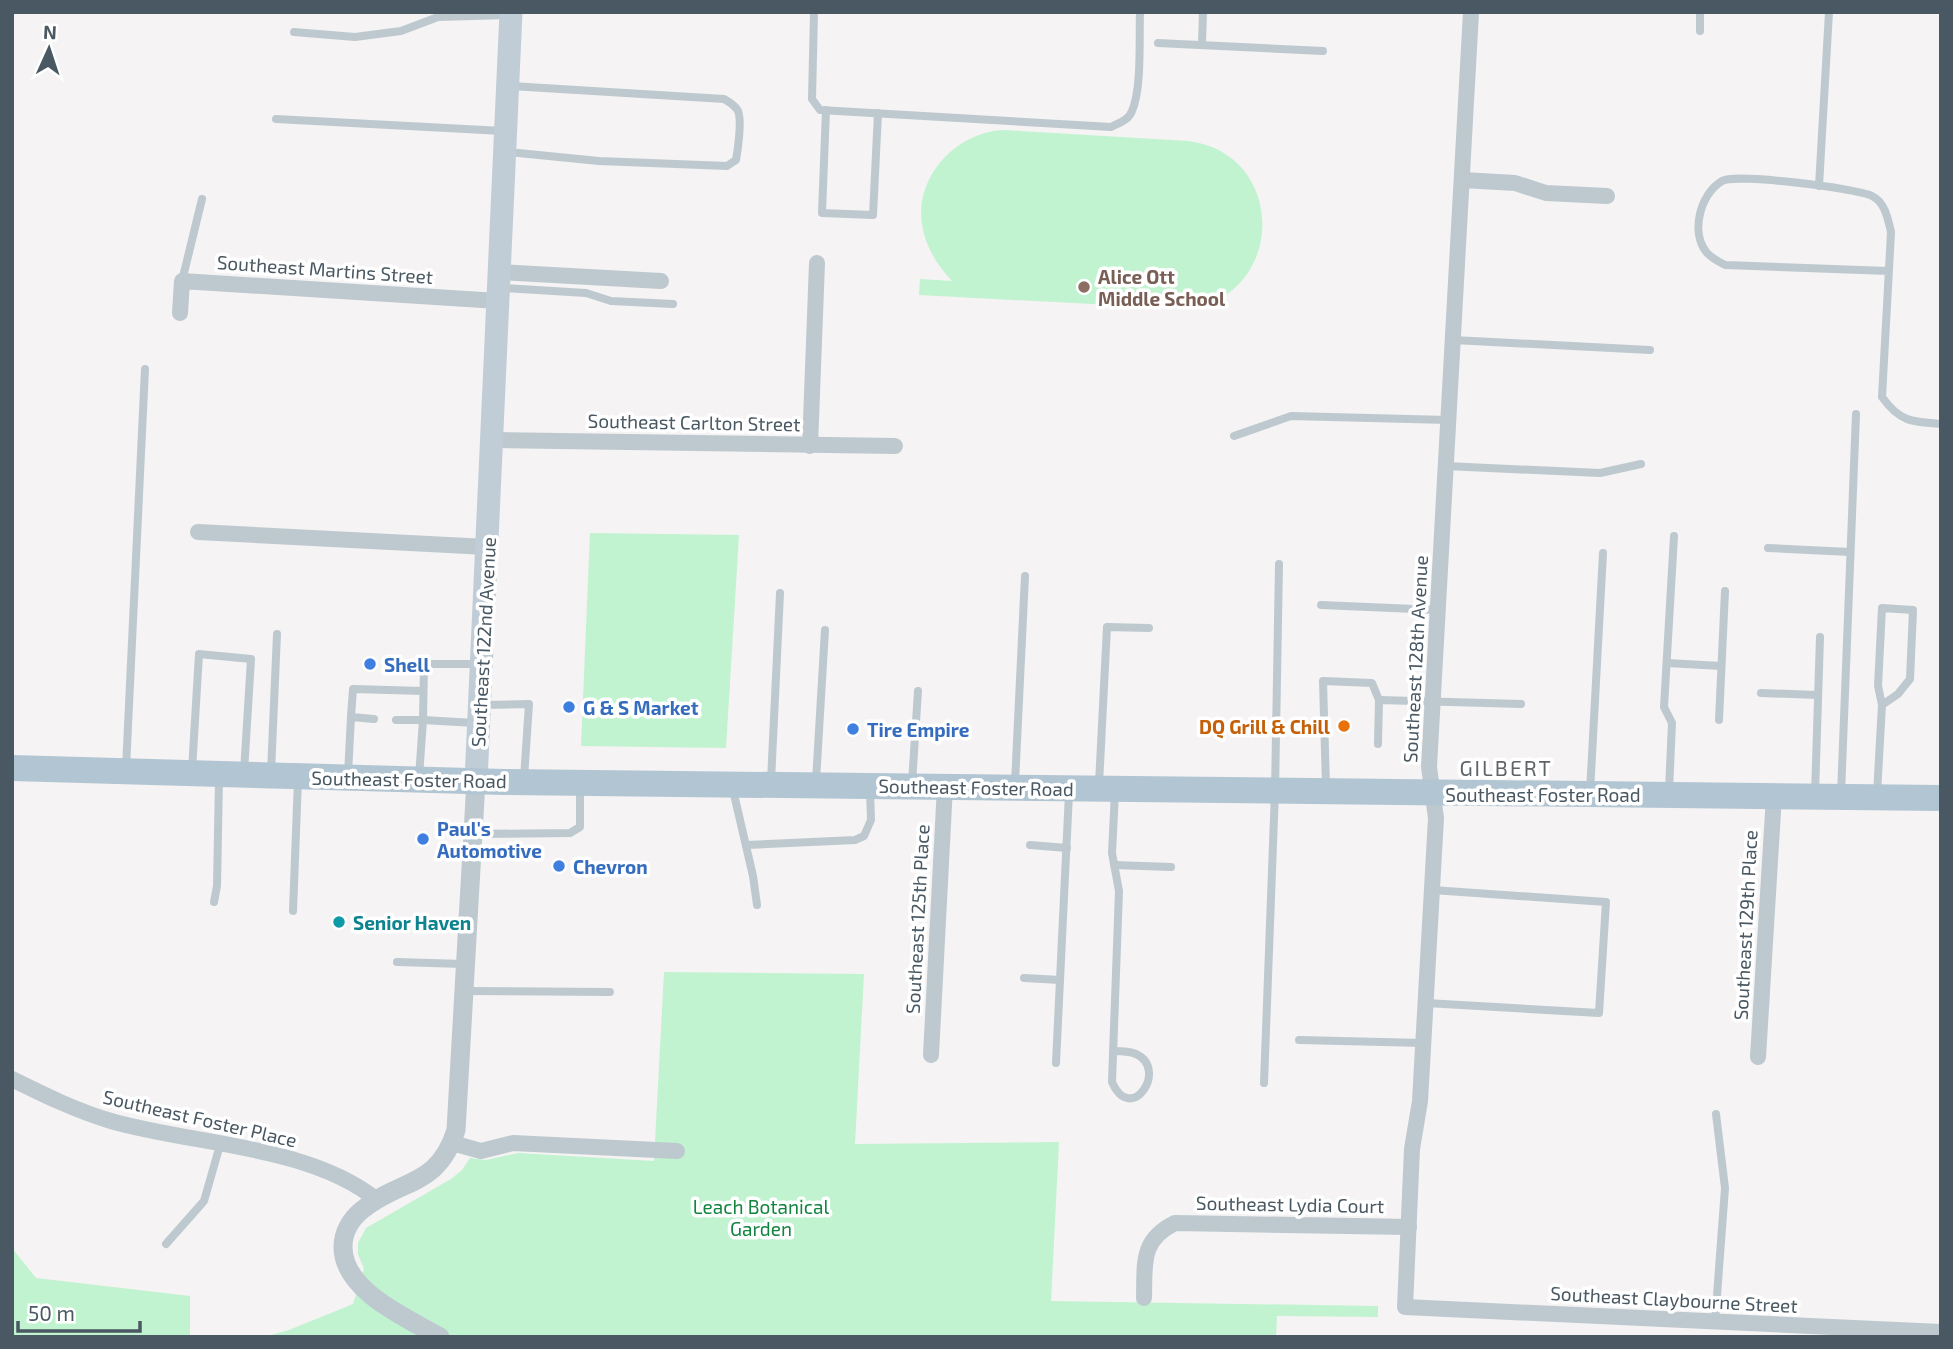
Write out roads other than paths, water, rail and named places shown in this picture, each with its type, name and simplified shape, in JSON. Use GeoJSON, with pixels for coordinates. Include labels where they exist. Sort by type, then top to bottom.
{"type":"FeatureCollection","features":[{"type":"Feature","properties":{"kind":"main road","name":"Southeast 122nd Avenue"},"geometry":{"type":"LineString","coordinates":[[476,781],[511,14]]}},
{"type":"Feature","properties":{"kind":"main road","name":"Southeast Foster Road"},"geometry":{"type":"LineString","coordinates":[[12,768],[524,782],[1941,798]]}},
{"type":"Feature","properties":{"kind":"street","name":"Southeast 128th Avenue"},"geometry":{"type":"LineString","coordinates":[[1405,1307],[1412,1149],[1420,1101],[1433,890],[1436,818],[1429,767],[1471,12]]}},
{"type":"Feature","properties":{"kind":"street"},"geometry":{"type":"LineString","coordinates":[[1463,180],[1515,183],[1546,193],[1607,196]]}},
{"type":"Feature","properties":{"kind":"street"},"geometry":{"type":"LineString","coordinates":[[810,446],[817,263]]}},
{"type":"Feature","properties":{"kind":"street"},"geometry":{"type":"LineString","coordinates":[[180,313],[182,281]]}},
{"type":"Feature","properties":{"kind":"street","name":"Southeast Martins Street"},"geometry":{"type":"LineString","coordinates":[[182,281],[499,287],[661,281]]}},
{"type":"Feature","properties":{"kind":"street","name":"Southeast Carlton Street"},"geometry":{"type":"LineString","coordinates":[[492,440],[895,446]]}},
{"type":"Feature","properties":{"kind":"street"},"geometry":{"type":"LineString","coordinates":[[198,531],[487,547]]}},
{"type":"Feature","properties":{"kind":"street","name":"Southeast 122nd Avenue"},"geometry":{"type":"LineString","coordinates":[[440,1337],[379,1301],[361,1287],[346,1265],[343,1250],[347,1228],[362,1210],[434,1168],[443,1160],[452,1143],[458,1113],[476,781]]}},
{"type":"Feature","properties":{"kind":"street","name":"Southeast 125th Place"},"geometry":{"type":"LineString","coordinates":[[931,1055],[946,786]]}},
{"type":"Feature","properties":{"kind":"street","name":"Southeast 129th Place"},"geometry":{"type":"LineString","coordinates":[[1758,1058],[1774,796]]}},
{"type":"Feature","properties":{"kind":"street","name":"Southeast Foster Place"},"geometry":{"type":"LineString","coordinates":[[12,1079],[80,1111],[113,1122],[290,1158],[360,1186],[377,1200]]}},
{"type":"Feature","properties":{"kind":"street"},"geometry":{"type":"LineString","coordinates":[[452,1143],[481,1151],[513,1143],[677,1151]]}},
{"type":"Feature","properties":{"kind":"street","name":"Southeast Lydia Court"},"geometry":{"type":"LineString","coordinates":[[1144,1298],[1145,1256],[1152,1239],[1161,1229],[1175,1223],[1409,1227]]}},
{"type":"Feature","properties":{"kind":"street","name":"Southeast Claybourne Street"},"geometry":{"type":"LineString","coordinates":[[1405,1307],[1941,1332]]}},
{"type":"Feature","properties":{"kind":"lane"},"geometry":{"type":"LineString","coordinates":[[814,12],[812,99],[820,110],[1111,127],[1126,120],[1132,112],[1137,83],[1140,12]]}},
{"type":"Feature","properties":{"kind":"lane"},"geometry":{"type":"LineString","coordinates":[[1202,45],[1203,12]]}},
{"type":"Feature","properties":{"kind":"lane"},"geometry":{"type":"LineString","coordinates":[[1700,12],[1700,31]]}},
{"type":"Feature","properties":{"kind":"lane"},"geometry":{"type":"LineString","coordinates":[[1819,186],[1829,12]]}},
{"type":"Feature","properties":{"kind":"lane"},"geometry":{"type":"LineString","coordinates":[[294,32],[355,37],[401,31],[438,17],[511,14]]}},
{"type":"Feature","properties":{"kind":"lane"},"geometry":{"type":"LineString","coordinates":[[1157,43],[1324,51]]}},
{"type":"Feature","properties":{"kind":"lane"},"geometry":{"type":"LineString","coordinates":[[276,118],[505,141],[599,161],[727,166],[736,160],[739,113],[724,99],[508,86]]}},
{"type":"Feature","properties":{"kind":"lane"},"geometry":{"type":"LineString","coordinates":[[826,110],[822,213],[873,215],[878,113]]}},
{"type":"Feature","properties":{"kind":"lane"},"geometry":{"type":"LineString","coordinates":[[1889,271],[1725,265],[1706,252],[1699,231],[1699,219],[1706,197],[1722,181],[1731,178],[1819,186],[1874,196],[1886,210],[1891,232],[1889,271],[1882,397],[1890,408],[1909,421],[1941,424]]}},
{"type":"Feature","properties":{"kind":"lane"},"geometry":{"type":"LineString","coordinates":[[182,281],[202,199]]}},
{"type":"Feature","properties":{"kind":"lane"},"geometry":{"type":"LineString","coordinates":[[499,287],[586,293],[611,301],[673,304]]}},
{"type":"Feature","properties":{"kind":"lane"},"geometry":{"type":"LineString","coordinates":[[1453,340],[1650,350]]}},
{"type":"Feature","properties":{"kind":"lane"},"geometry":{"type":"LineString","coordinates":[[126,771],[145,369]]}},
{"type":"Feature","properties":{"kind":"lane"},"geometry":{"type":"LineString","coordinates":[[1828,797],[1850,552],[1856,414]]}},
{"type":"Feature","properties":{"kind":"lane"},"geometry":{"type":"LineString","coordinates":[[1234,436],[1291,416],[1448,420]]}},
{"type":"Feature","properties":{"kind":"lane"},"geometry":{"type":"LineString","coordinates":[[1446,466],[1600,473],[1641,464]]}},
{"type":"Feature","properties":{"kind":"lane"},"geometry":{"type":"LineString","coordinates":[[1669,795],[1672,723],[1664,707],[1674,536]]}},
{"type":"Feature","properties":{"kind":"lane"},"geometry":{"type":"LineString","coordinates":[[1768,548],[1850,552]]}},
{"type":"Feature","properties":{"kind":"lane"},"geometry":{"type":"LineString","coordinates":[[1590,795],[1603,553]]}},
{"type":"Feature","properties":{"kind":"lane"},"geometry":{"type":"LineString","coordinates":[[1264,1083],[1275,791],[1279,564]]}},
{"type":"Feature","properties":{"kind":"lane"},"geometry":{"type":"LineString","coordinates":[[1014,787],[1025,576]]}},
{"type":"Feature","properties":{"kind":"lane"},"geometry":{"type":"LineString","coordinates":[[1719,720],[1724,591]]}},
{"type":"Feature","properties":{"kind":"lane"},"geometry":{"type":"LineString","coordinates":[[771,784],[780,593]]}},
{"type":"Feature","properties":{"kind":"lane"},"geometry":{"type":"LineString","coordinates":[[1321,605],[1438,610]]}},
{"type":"Feature","properties":{"kind":"lane"},"geometry":{"type":"LineString","coordinates":[[1877,797],[1882,705],[1878,687],[1882,608],[1913,610],[1910,679],[1898,694],[1882,705]]}},
{"type":"Feature","properties":{"kind":"lane"},"geometry":{"type":"LineString","coordinates":[[1113,1051],[1139,1055],[1145,1062],[1148,1082],[1146,1091],[1139,1097],[1128,1098],[1116,1091],[1112,1083],[1113,1051],[1119,891],[1112,853],[1107,788],[1107,627],[1150,628]]}},
{"type":"Feature","properties":{"kind":"lane"},"geometry":{"type":"LineString","coordinates":[[816,784],[825,630]]}},
{"type":"Feature","properties":{"kind":"lane"},"geometry":{"type":"LineString","coordinates":[[271,775],[276,634]]}},
{"type":"Feature","properties":{"kind":"lane"},"geometry":{"type":"LineString","coordinates":[[1820,636],[1818,695],[1828,797]]}},
{"type":"Feature","properties":{"kind":"lane"},"geometry":{"type":"LineString","coordinates":[[192,773],[199,654],[250,659],[214,902]]}},
{"type":"Feature","properties":{"kind":"lane"},"geometry":{"type":"LineString","coordinates":[[1667,663],[1721,666]]}},
{"type":"Feature","properties":{"kind":"lane"},"geometry":{"type":"LineString","coordinates":[[419,780],[424,664],[481,664]]}},
{"type":"Feature","properties":{"kind":"lane"},"geometry":{"type":"LineString","coordinates":[[1326,792],[1323,681],[1372,683],[1379,700],[1378,744]]}},
{"type":"Feature","properties":{"kind":"lane"},"geometry":{"type":"LineString","coordinates":[[348,778],[353,689],[424,691]]}},
{"type":"Feature","properties":{"kind":"lane"},"geometry":{"type":"LineString","coordinates":[[911,786],[918,691]]}},
{"type":"Feature","properties":{"kind":"lane"},"geometry":{"type":"LineString","coordinates":[[1761,693],[1818,695]]}},
{"type":"Feature","properties":{"kind":"lane"},"geometry":{"type":"LineString","coordinates":[[1379,700],[1521,704]]}},
{"type":"Feature","properties":{"kind":"lane"},"geometry":{"type":"LineString","coordinates":[[396,720],[479,714],[529,704],[524,782]]}},
{"type":"Feature","properties":{"kind":"lane"},"geometry":{"type":"LineString","coordinates":[[351,717],[374,719]]}},
{"type":"Feature","properties":{"kind":"lane"},"geometry":{"type":"LineString","coordinates":[[293,911],[298,776]]}},
{"type":"Feature","properties":{"kind":"lane"},"geometry":{"type":"LineString","coordinates":[[474,834],[569,833],[580,827],[580,782]]}},
{"type":"Feature","properties":{"kind":"lane"},"geometry":{"type":"LineString","coordinates":[[732,784],[757,905]]}},
{"type":"Feature","properties":{"kind":"lane"},"geometry":{"type":"LineString","coordinates":[[746,845],[855,840],[864,836],[871,820],[870,785]]}},
{"type":"Feature","properties":{"kind":"lane"},"geometry":{"type":"LineString","coordinates":[[1056,1063],[1069,788]]}},
{"type":"Feature","properties":{"kind":"lane"},"geometry":{"type":"LineString","coordinates":[[1030,845],[1067,848]]}},
{"type":"Feature","properties":{"kind":"lane"},"geometry":{"type":"LineString","coordinates":[[1114,865],[1171,867]]}},
{"type":"Feature","properties":{"kind":"lane"},"geometry":{"type":"LineString","coordinates":[[1426,1003],[1599,1013],[1600,999],[1606,902],[1433,890]]}},
{"type":"Feature","properties":{"kind":"lane"},"geometry":{"type":"LineString","coordinates":[[397,962],[466,964]]}},
{"type":"Feature","properties":{"kind":"lane"},"geometry":{"type":"LineString","coordinates":[[1024,978],[1060,980]]}},
{"type":"Feature","properties":{"kind":"lane"},"geometry":{"type":"LineString","coordinates":[[464,991],[610,992]]}},
{"type":"Feature","properties":{"kind":"lane"},"geometry":{"type":"LineString","coordinates":[[1299,1040],[1423,1043]]}},
{"type":"Feature","properties":{"kind":"lane"},"geometry":{"type":"LineString","coordinates":[[1715,1322],[1726,1188],[1716,1114]]}},
{"type":"Feature","properties":{"kind":"lane"},"geometry":{"type":"LineString","coordinates":[[166,1244],[204,1201],[220,1145]]}},
{"type":"Feature","properties":{"kind":"place","name":"Alice Ott Middle School"},"geometry":{"type":"Point","coordinates":[1084,287]}},
{"type":"Feature","properties":{"kind":"place","name":"Shell"},"geometry":{"type":"Point","coordinates":[370,664]}},
{"type":"Feature","properties":{"kind":"place","name":"G & S Market"},"geometry":{"type":"Point","coordinates":[569,707]}},
{"type":"Feature","properties":{"kind":"place","name":"DQ Grill & Chill"},"geometry":{"type":"Point","coordinates":[1344,726]}},
{"type":"Feature","properties":{"kind":"place","name":"Tire Empire"},"geometry":{"type":"Point","coordinates":[853,729]}},
{"type":"Feature","properties":{"kind":"place","name":"Paul's Automotive"},"geometry":{"type":"Point","coordinates":[423,839]}},
{"type":"Feature","properties":{"kind":"place","name":"Chevron"},"geometry":{"type":"Point","coordinates":[559,866]}},
{"type":"Feature","properties":{"kind":"place","name":"Senior Haven"},"geometry":{"type":"Point","coordinates":[339,922]}},
{"type":"Feature","properties":{"kind":"district","name":"GILBERT"},"geometry":{"type":"Point","coordinates":[1506,767]}},
{"type":"Feature","properties":{"kind":"park label","name":"Leach Botanical Garden"},"geometry":{"type":"Point","coordinates":[761,1217]}}]}
